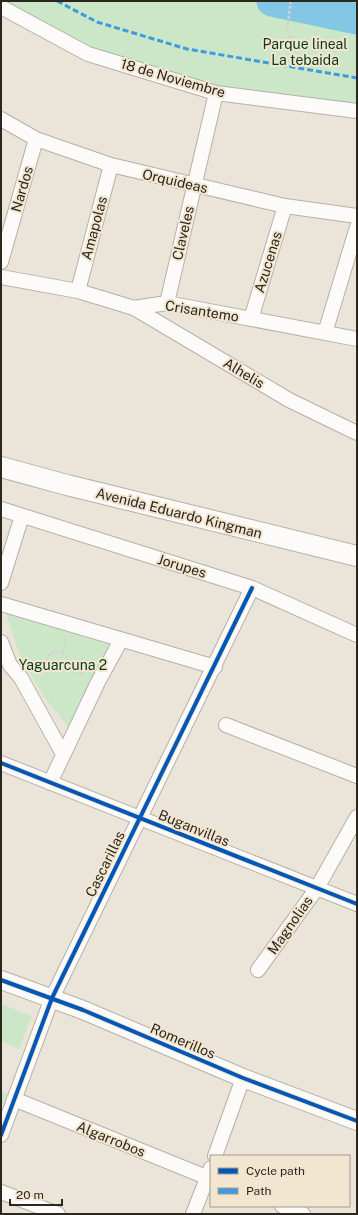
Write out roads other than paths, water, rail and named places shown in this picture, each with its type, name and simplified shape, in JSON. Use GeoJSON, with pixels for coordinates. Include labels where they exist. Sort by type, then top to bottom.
{"type":"FeatureCollection","features":[{"type":"Feature","properties":{"kind":"main road","name":"Avenida Eduardo Kingman"},"geometry":{"type":"LineString","coordinates":[[1,467],[67,485],[357,556]]}},
{"type":"Feature","properties":{"kind":"street","name":"18 de Noviembre"},"geometry":{"type":"LineString","coordinates":[[1,7],[88,54],[216,93],[357,111]]}},
{"type":"Feature","properties":{"kind":"street","name":"Claveles"},"geometry":{"type":"LineString","coordinates":[[167,303],[216,93]]}},
{"type":"Feature","properties":{"kind":"street","name":"Orquideas"},"geometry":{"type":"LineString","coordinates":[[1,119],[36,139],[111,165],[194,186],[285,206],[357,216]]}},
{"type":"Feature","properties":{"kind":"street","name":"Nardos"},"geometry":{"type":"LineString","coordinates":[[1,262],[36,139]]}},
{"type":"Feature","properties":{"kind":"street","name":"Amapolas"},"geometry":{"type":"LineString","coordinates":[[78,291],[111,165]]}},
{"type":"Feature","properties":{"kind":"street","name":"Azucenas"},"geometry":{"type":"LineString","coordinates":[[251,319],[285,206]]}},
{"type":"Feature","properties":{"kind":"street"},"geometry":{"type":"LineString","coordinates":[[325,333],[357,227]]}},
{"type":"Feature","properties":{"kind":"street","name":"Crisantemo"},"geometry":{"type":"LineString","coordinates":[[1,277],[78,291],[134,308],[167,303],[357,339]]}},
{"type":"Feature","properties":{"kind":"street","name":"Alhelis"},"geometry":{"type":"LineString","coordinates":[[134,308],[289,400],[357,433]]}},
{"type":"Feature","properties":{"kind":"street","name":"Jorupes"},"geometry":{"type":"LineString","coordinates":[[1,509],[252,588],[357,635]]}},
{"type":"Feature","properties":{"kind":"street"},"geometry":{"type":"LineString","coordinates":[[1,583],[22,516]]}},
{"type":"Feature","properties":{"kind":"street","name":"Cascarillas"},"geometry":{"type":"LineString","coordinates":[[1,1135],[52,998],[252,588]]}},
{"type":"Feature","properties":{"kind":"street"},"geometry":{"type":"LineString","coordinates":[[1,604],[214,667]]}},
{"type":"Feature","properties":{"kind":"street"},"geometry":{"type":"LineString","coordinates":[[50,783],[98,682],[121,640]]}},
{"type":"Feature","properties":{"kind":"street"},"geometry":{"type":"LineString","coordinates":[[1,642],[10,665],[21,678],[63,754]]}},
{"type":"Feature","properties":{"kind":"street"},"geometry":{"type":"LineString","coordinates":[[226,725],[357,776]]}},
{"type":"Feature","properties":{"kind":"street","name":"Buganvillas"},"geometry":{"type":"LineString","coordinates":[[1,764],[357,904]]}},
{"type":"Feature","properties":{"kind":"street","name":"Magnolias"},"geometry":{"type":"LineString","coordinates":[[258,970],[317,888],[357,817]]}},
{"type":"Feature","properties":{"kind":"street","name":"Romerillos"},"geometry":{"type":"LineString","coordinates":[[1,980],[52,998],[243,1078],[357,1121]]}},
{"type":"Feature","properties":{"kind":"street"},"geometry":{"type":"LineString","coordinates":[[215,1155],[243,1078]]}},
{"type":"Feature","properties":{"kind":"street","name":"Algarrobos"},"geometry":{"type":"LineString","coordinates":[[14,1100],[210,1175]]}},
{"type":"Feature","properties":{"kind":"street"},"geometry":{"type":"LineString","coordinates":[[194,1214],[210,1175]]}},
{"type":"Feature","properties":{"kind":"street"},"geometry":{"type":"LineString","coordinates":[[1,1192],[58,1214]]}},
{"type":"Feature","properties":{"kind":"street"},"geometry":{"type":"LineString","coordinates":[[285,1207],[303,1214]]}},
{"type":"Feature","properties":{"kind":"waterway"},"geometry":{"type":"LineString","coordinates":[[272,1],[357,19]]}},
{"type":"Feature","properties":{"kind":"park label","name":"Parque lineal La tebaida"},"geometry":{"type":"Point","coordinates":[305,52]}},
{"type":"Feature","properties":{"kind":"park label","name":"Yaguarcuna 2"},"geometry":{"type":"Point","coordinates":[63,665]}}]}
